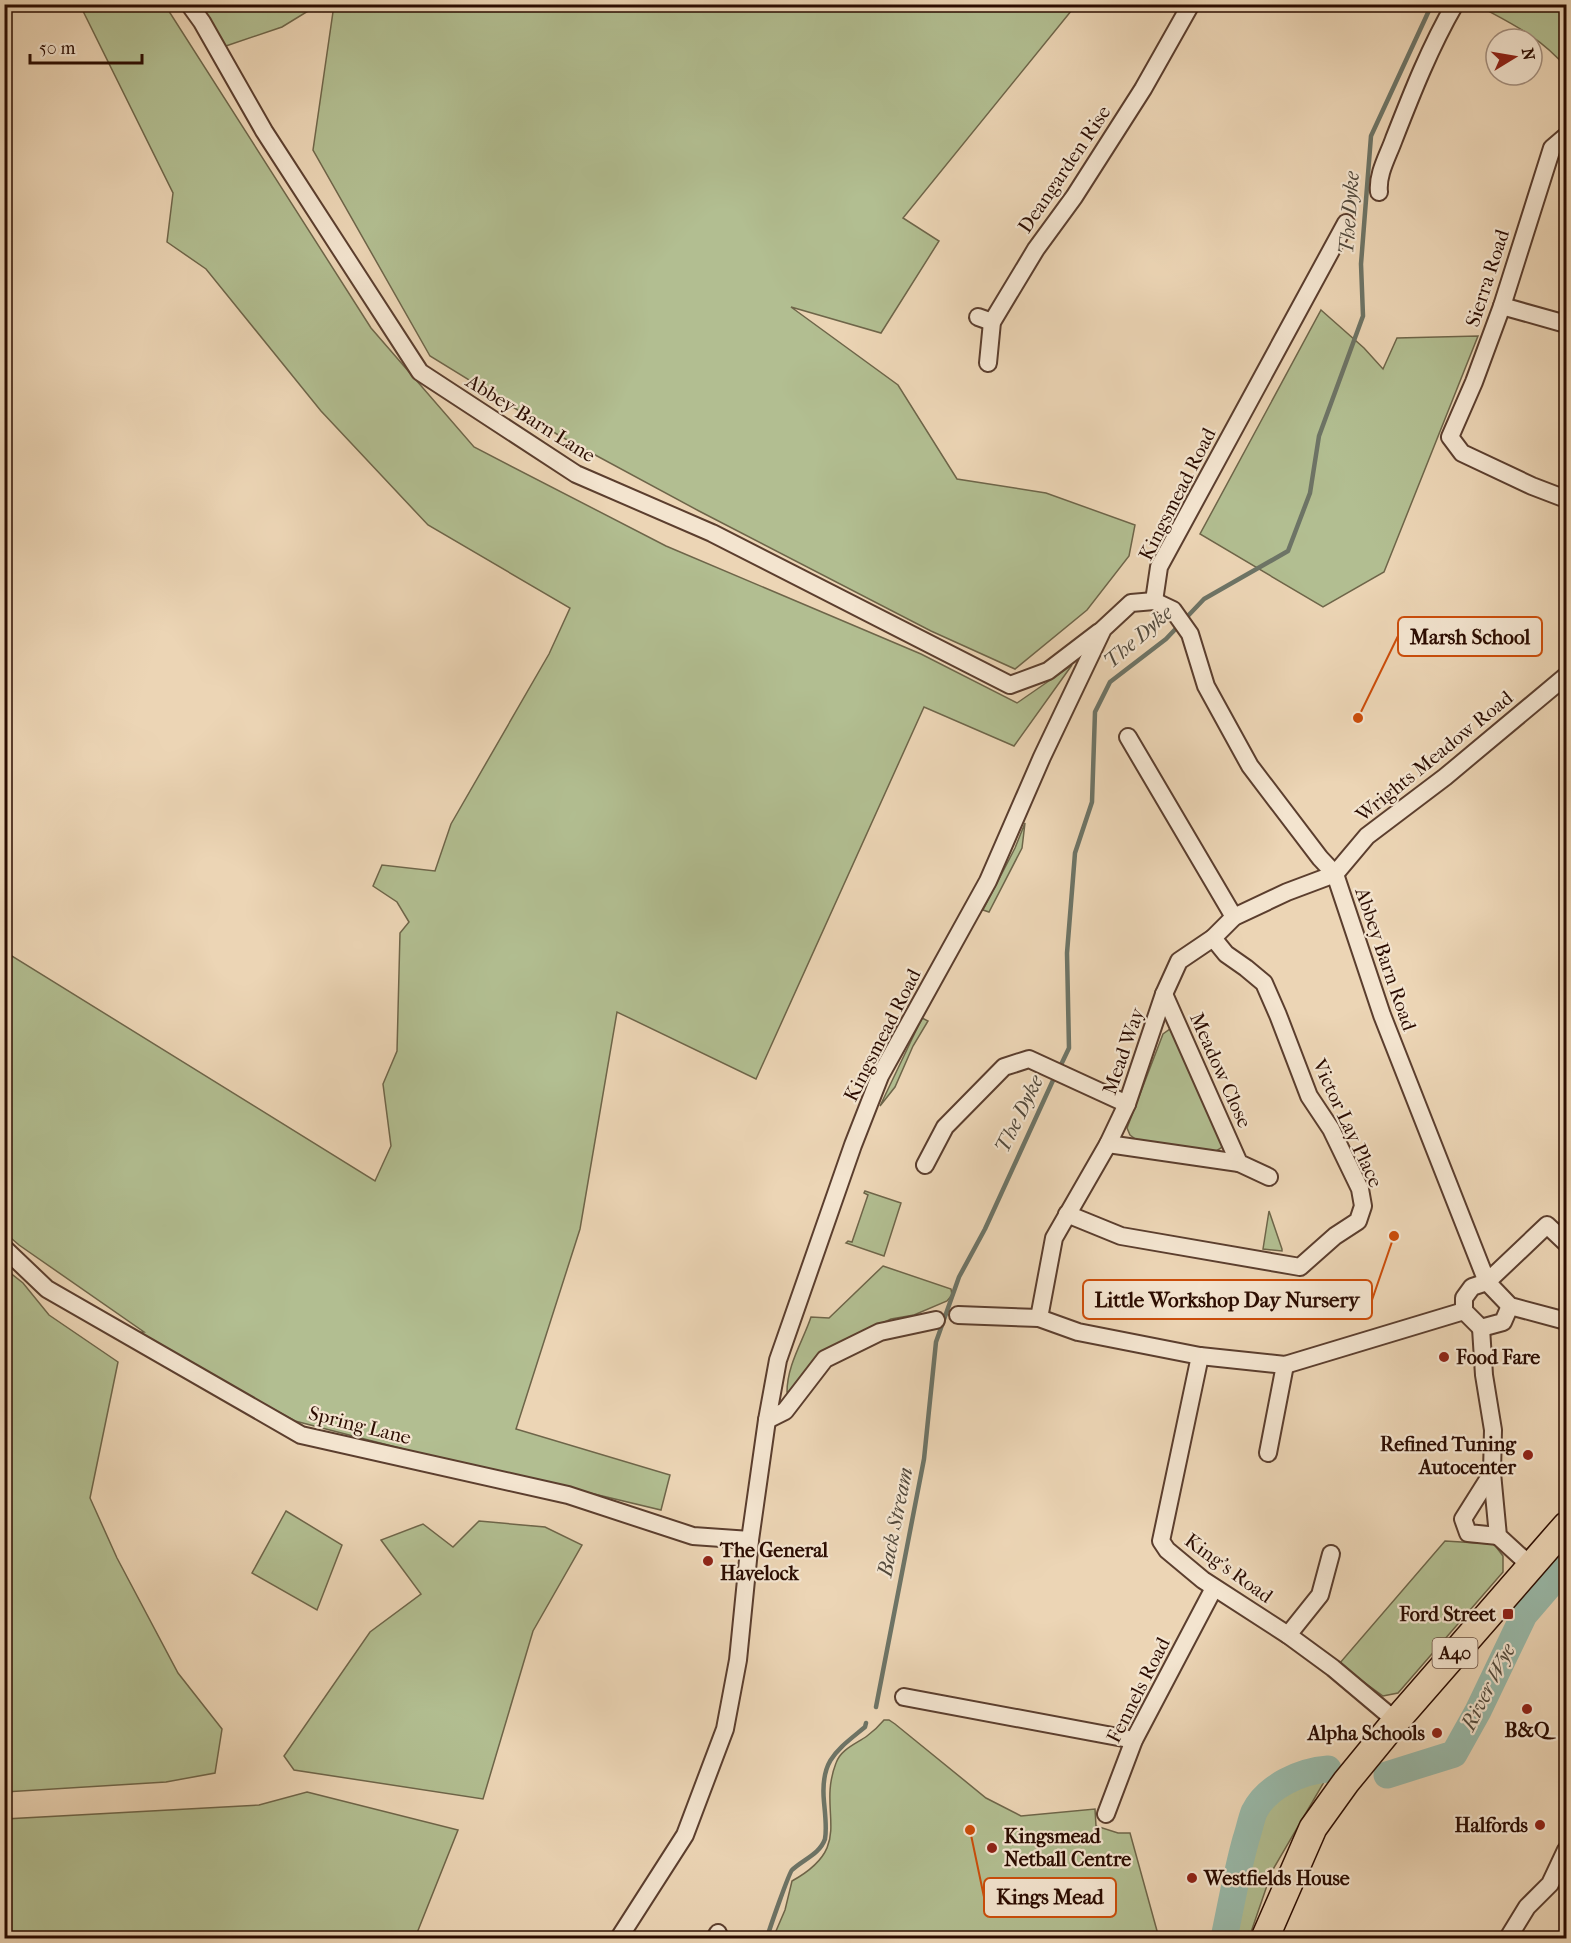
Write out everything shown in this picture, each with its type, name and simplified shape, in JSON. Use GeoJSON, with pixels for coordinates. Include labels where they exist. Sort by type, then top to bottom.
{"type":"FeatureCollection","features":[{"type":"Feature","properties":{"kind":"main road","name":"A40"},"geometry":{"type":"LineString","coordinates":[[1265,1938],[1313,1828],[1346,1782],[1396,1721],[1566,1526]]}},
{"type":"Feature","properties":{"kind":"street","name":"Abbey Barn Lane"},"geometry":{"type":"LineString","coordinates":[[189,4],[202,22],[264,132],[420,372],[576,474],[712,533],[1010,685],[1048,671],[1102,629]]}},
{"type":"Feature","properties":{"kind":"street","name":"Deangarden Rise"},"geometry":{"type":"LineString","coordinates":[[988,363],[985,319],[1074,197],[1143,89],[1191,4]]}},
{"type":"Feature","properties":{"kind":"street"},"geometry":{"type":"LineString","coordinates":[[1379,192],[1378,181],[1398,128],[1438,33],[1455,4]]}},
{"type":"Feature","properties":{"kind":"street","name":"Sierra Road"},"geometry":{"type":"LineString","coordinates":[[1566,136],[1552,148],[1502,306],[1474,382],[1450,437],[1462,453],[1532,486],[1566,499]]}},
{"type":"Feature","properties":{"kind":"street","name":"Kingsmead Road"},"geometry":{"type":"LineString","coordinates":[[619,1938],[685,1835],[725,1730],[738,1660],[750,1540],[766,1420],[778,1360],[853,1145],[880,1076],[988,881],[1041,757],[1102,629],[1131,603],[1154,601],[1159,567],[1346,223]]}},
{"type":"Feature","properties":{"kind":"street"},"geometry":{"type":"LineString","coordinates":[[1502,306],[1566,324]]}},
{"type":"Feature","properties":{"kind":"street","name":"Abbey Barn Road"},"geometry":{"type":"LineString","coordinates":[[1154,601],[1173,610],[1190,634],[1206,686],[1250,766],[1320,858],[1335,874],[1382,1015],[1487,1282],[1510,1306]]}},
{"type":"Feature","properties":{"kind":"street","name":"Wrights Meadow Road"},"geometry":{"type":"LineString","coordinates":[[1335,874],[1367,836],[1445,777],[1566,676]]}},
{"type":"Feature","properties":{"kind":"street"},"geometry":{"type":"LineString","coordinates":[[1128,737],[1234,917]]}},
{"type":"Feature","properties":{"kind":"street","name":"Mead Way"},"geometry":{"type":"LineString","coordinates":[[1039,1318],[1054,1238],[1108,1144],[1127,1104],[1164,994],[1179,962],[1213,938],[1234,917],[1287,892],[1335,874]]}},
{"type":"Feature","properties":{"kind":"street","name":"Victor Lay Place"},"geometry":{"type":"LineString","coordinates":[[1067,1214],[1121,1236],[1300,1267],[1335,1236],[1358,1221],[1363,1206],[1360,1190],[1331,1129],[1309,1096],[1264,983],[1226,954],[1213,938]]}},
{"type":"Feature","properties":{"kind":"street","name":"Meadow Close"},"geometry":{"type":"LineString","coordinates":[[1164,994],[1239,1163]]}},
{"type":"Feature","properties":{"kind":"street"},"geometry":{"type":"LineString","coordinates":[[925,1166],[945,1127],[1004,1067],[1029,1059],[1127,1104]]}},
{"type":"Feature","properties":{"kind":"street"},"geometry":{"type":"LineString","coordinates":[[1108,1144],[1239,1163],[1269,1177]]}},
{"type":"Feature","properties":{"kind":"street"},"geometry":{"type":"LineString","coordinates":[[1498,1536],[1492,1473],[1492,1430],[1484,1375],[1481,1328],[1464,1311],[1464,1298],[1472,1287],[1487,1282],[1547,1225],[1566,1244]]}},
{"type":"Feature","properties":{"kind":"street","name":"Spring Lane"},"geometry":{"type":"LineString","coordinates":[[4,1248],[47,1289],[302,1435],[568,1495],[693,1536],[750,1540]]}},
{"type":"Feature","properties":{"kind":"street"},"geometry":{"type":"LineString","coordinates":[[1481,1328],[1503,1322],[1510,1306],[1566,1321]]}},
{"type":"Feature","properties":{"kind":"street"},"geometry":{"type":"LineString","coordinates":[[958,1315],[1039,1318],[1078,1332],[1200,1356],[1285,1365],[1464,1311]]}},
{"type":"Feature","properties":{"kind":"street"},"geometry":{"type":"LineString","coordinates":[[766,1420],[785,1411],[825,1359],[880,1332],[936,1320]]}},
{"type":"Feature","properties":{"kind":"street","name":"King's Road"},"geometry":{"type":"LineString","coordinates":[[1200,1356],[1161,1541],[1167,1550],[1214,1588],[1288,1635],[1333,1668],[1396,1721]]}},
{"type":"Feature","properties":{"kind":"street"},"geometry":{"type":"LineString","coordinates":[[1268,1453],[1285,1365]]}},
{"type":"Feature","properties":{"kind":"street"},"geometry":{"type":"LineString","coordinates":[[1492,1473],[1463,1519],[1468,1533],[1498,1536],[1531,1566]]}},
{"type":"Feature","properties":{"kind":"street"},"geometry":{"type":"LineString","coordinates":[[1288,1635],[1320,1595],[1331,1554]]}},
{"type":"Feature","properties":{"kind":"street","name":"Fennels Road"},"geometry":{"type":"LineString","coordinates":[[1106,1814],[1134,1740],[1214,1588]]}},
{"type":"Feature","properties":{"kind":"street"},"geometry":{"type":"LineString","coordinates":[[904,1697],[1134,1740]]}},
{"type":"Feature","properties":{"kind":"street"},"geometry":{"type":"LineString","coordinates":[[1508,1938],[1527,1907],[1550,1884],[1566,1850]]}},
{"type":"Feature","properties":{"kind":"green space"},"geometry":{"type":"Polygon","coordinates":[[[80,5],[165,5],[371,328],[474,447],[666,546],[921,654],[1017,703],[1072,665],[1014,746],[924,707],[756,1079],[617,1012],[580,1229],[516,1429],[670,1475],[661,1510],[465,1465],[295,1421],[135,1333],[144,1332],[19,1245],[4,1232],[4,951],[375,1181],[391,1146],[383,1084],[397,1051],[400,933],[409,922],[397,902],[373,886],[382,865],[435,871],[451,824],[549,654],[570,608],[428,525],[321,411],[206,269],[167,242],[173,193],[80,5]]]}},
{"type":"Feature","properties":{"kind":"green space"},"geometry":{"type":"Polygon","coordinates":[[[185,5],[318,5],[282,27],[214,50],[185,5]]]}},
{"type":"Feature","properties":{"kind":"green space"},"geometry":{"type":"Polygon","coordinates":[[[334,5],[1076,5],[903,218],[939,241],[881,333],[791,307],[898,385],[957,479],[1046,493],[1135,525],[1129,556],[1087,610],[1015,669],[931,631],[699,511],[560,436],[430,356],[313,150],[334,5]]]}},
{"type":"Feature","properties":{"kind":"green space"},"geometry":{"type":"Polygon","coordinates":[[[1477,5],[1566,5],[1566,67],[1544,46],[1544,27],[1513,25],[1477,5]]]}},
{"type":"Feature","properties":{"kind":"green space"},"geometry":{"type":"Polygon","coordinates":[[[1321,310],[1364,348],[1383,369],[1397,338],[1478,336],[1384,572],[1323,607],[1200,534],[1321,310]]]}},
{"type":"Feature","properties":{"kind":"green space"},"geometry":{"type":"Polygon","coordinates":[[[1025,823],[1022,848],[989,912],[983,910],[1015,848],[1025,823]]]}},
{"type":"Feature","properties":{"kind":"green space"},"geometry":{"type":"Polygon","coordinates":[[[922,1018],[928,1021],[913,1046],[895,1087],[880,1106],[922,1018]]]}},
{"type":"Feature","properties":{"kind":"green space"},"geometry":{"type":"Polygon","coordinates":[[[1177,1024],[1224,1143],[1213,1153],[1138,1141],[1130,1135],[1127,1128],[1163,1034],[1177,1024]]]}},
{"type":"Feature","properties":{"kind":"green space"},"geometry":{"type":"Polygon","coordinates":[[[865,1191],[901,1203],[884,1256],[846,1243],[852,1242],[868,1195],[864,1193],[865,1191]]]}},
{"type":"Feature","properties":{"kind":"green space"},"geometry":{"type":"Polygon","coordinates":[[[1269,1211],[1282,1249],[1282,1251],[1263,1249],[1269,1211]]]}},
{"type":"Feature","properties":{"kind":"green space"},"geometry":{"type":"Polygon","coordinates":[[[883,1266],[951,1289],[952,1295],[947,1301],[914,1315],[891,1319],[859,1334],[792,1392],[787,1392],[792,1363],[811,1317],[829,1318],[883,1266]]]}},
{"type":"Feature","properties":{"kind":"green space"},"geometry":{"type":"Polygon","coordinates":[[[4,1268],[23,1283],[49,1315],[118,1362],[90,1498],[117,1558],[178,1673],[222,1729],[215,1773],[166,1782],[5,1792],[4,1268]]]}},
{"type":"Feature","properties":{"kind":"green space"},"geometry":{"type":"Polygon","coordinates":[[[286,1511],[342,1545],[317,1610],[252,1573],[286,1511]]]}},
{"type":"Feature","properties":{"kind":"green space"},"geometry":{"type":"Polygon","coordinates":[[[479,1521],[545,1527],[582,1545],[533,1631],[483,1799],[294,1770],[284,1756],[370,1632],[421,1594],[381,1540],[423,1524],[453,1547],[479,1521]]]}},
{"type":"Feature","properties":{"kind":"green space"},"geometry":{"type":"Polygon","coordinates":[[[1445,1541],[1494,1544],[1503,1556],[1503,1572],[1398,1693],[1383,1696],[1339,1664],[1445,1541]]]}},
{"type":"Feature","properties":{"kind":"green space"},"geometry":{"type":"Polygon","coordinates":[[[884,1720],[895,1724],[986,1798],[1021,1816],[1095,1809],[1096,1826],[1118,1833],[1130,1833],[1159,1938],[773,1938],[785,1910],[792,1881],[812,1868],[823,1855],[829,1841],[831,1781],[838,1758],[884,1720]]]}},
{"type":"Feature","properties":{"kind":"green space"},"geometry":{"type":"Polygon","coordinates":[[[1331,1770],[1272,1871],[1249,1938],[1228,1938],[1262,1804],[1310,1771],[1331,1770]]]}},
{"type":"Feature","properties":{"kind":"green space"},"geometry":{"type":"Polygon","coordinates":[[[307,1792],[458,1830],[415,1938],[5,1938],[5,1819],[259,1805],[307,1792]]]}},
{"type":"Feature","properties":{"kind":"waterway","name":"The Dyke"},"geometry":{"type":"LineString","coordinates":[[1059,1069],[1069,1048],[1067,953],[1075,853],[1092,802],[1095,712],[1110,682],[1166,639],[1204,599],[1288,551],[1310,493],[1319,436],[1363,316],[1361,264],[1371,136],[1432,4]]}},
{"type":"Feature","properties":{"kind":"waterway","name":"Back Stream"},"geometry":{"type":"LineString","coordinates":[[876,1707],[924,1459],[936,1342],[959,1277],[985,1229],[1055,1076]]}},
{"type":"Feature","properties":{"kind":"waterway","name":"River Wye"},"geometry":{"type":"LineString","coordinates":[[1387,1775],[1454,1754],[1478,1711],[1524,1615],[1566,1566]]}},
{"type":"Feature","properties":{"kind":"waterway","name":"Back Stream"},"geometry":{"type":"LineString","coordinates":[[767,1938],[792,1870],[815,1853],[825,1839],[823,1788],[828,1766],[838,1750],[865,1727],[866,1723]]}},
{"type":"Feature","properties":{"kind":"waterway","name":"River Wye"},"geometry":{"type":"LineString","coordinates":[[1224,1938],[1240,1863],[1254,1812],[1276,1787],[1307,1773],[1328,1769]]}},
{"type":"Feature","properties":{"kind":"place","name":"Marsh School"},"geometry":{"type":"Point","coordinates":[1358,718]}},
{"type":"Feature","properties":{"kind":"place","name":"Little Workshop Day Nursery"},"geometry":{"type":"Point","coordinates":[1394,1236]}},
{"type":"Feature","properties":{"kind":"place","name":"Food Fare"},"geometry":{"type":"Point","coordinates":[1444,1357]}},
{"type":"Feature","properties":{"kind":"place","name":"Refined Tuning Autocenter"},"geometry":{"type":"Point","coordinates":[1528,1455]}},
{"type":"Feature","properties":{"kind":"place","name":"The General Havelock"},"geometry":{"type":"Point","coordinates":[708,1561]}},
{"type":"Feature","properties":{"kind":"place","name":"Ford Street"},"geometry":{"type":"Point","coordinates":[1508,1614]}},
{"type":"Feature","properties":{"kind":"place","name":"B&Q"},"geometry":{"type":"Point","coordinates":[1527,1709]}},
{"type":"Feature","properties":{"kind":"place","name":"Alpha Schools"},"geometry":{"type":"Point","coordinates":[1437,1733]}},
{"type":"Feature","properties":{"kind":"place","name":"Halfords"},"geometry":{"type":"Point","coordinates":[1540,1825]}},
{"type":"Feature","properties":{"kind":"place","name":"Kings Mead"},"geometry":{"type":"Point","coordinates":[970,1830]}},
{"type":"Feature","properties":{"kind":"place","name":"Kingsmead Netball Centre"},"geometry":{"type":"Point","coordinates":[992,1848]}},
{"type":"Feature","properties":{"kind":"place","name":"Westfields House"},"geometry":{"type":"Point","coordinates":[1192,1878]}}]}
